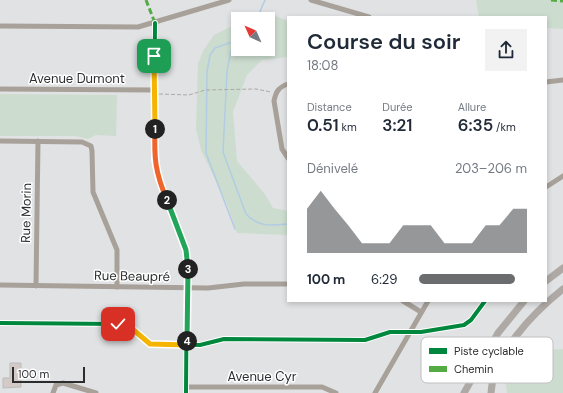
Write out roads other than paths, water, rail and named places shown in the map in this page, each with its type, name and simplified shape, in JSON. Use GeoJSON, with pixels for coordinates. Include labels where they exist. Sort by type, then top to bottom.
{"type":"FeatureCollection","features":[{"type":"Feature","properties":{"kind":"highway"},"geometry":{"type":"LineString","coordinates":[[547,279],[563,268]]}},
{"type":"Feature","properties":{"kind":"highway"},"geometry":{"type":"LineString","coordinates":[[516,337],[533,316],[563,289]]}},
{"type":"Feature","properties":{"kind":"highway"},"geometry":{"type":"LineString","coordinates":[[496,337],[523,302]]}},
{"type":"Feature","properties":{"kind":"highway"},"geometry":{"type":"LineString","coordinates":[[464,393],[470,383]]}},
{"type":"Feature","properties":{"kind":"highway"},"geometry":{"type":"LineString","coordinates":[[491,393],[493,383]]}},
{"type":"Feature","properties":{"kind":"street"},"geometry":{"type":"LineString","coordinates":[[0,26],[130,28],[155,23],[229,0]]}},
{"type":"Feature","properties":{"kind":"street"},"geometry":{"type":"LineString","coordinates":[[311,0],[366,16]]}},
{"type":"Feature","properties":{"kind":"street"},"geometry":{"type":"LineString","coordinates":[[155,23],[155,166],[158,178],[186,250],[186,390]]}},
{"type":"Feature","properties":{"kind":"street"},"geometry":{"type":"LineString","coordinates":[[547,82],[563,80]]}},
{"type":"Feature","properties":{"kind":"street"},"geometry":{"type":"LineString","coordinates":[[287,84],[282,86],[275,93],[274,101],[282,149],[287,156]]}},
{"type":"Feature","properties":{"kind":"street","name":"Avenue Dumont"},"geometry":{"type":"LineString","coordinates":[[0,89],[154,92]]}},
{"type":"Feature","properties":{"kind":"street"},"geometry":{"type":"LineString","coordinates":[[0,141],[82,142],[91,146],[93,192],[116,250],[117,287]]}},
{"type":"Feature","properties":{"kind":"street","name":"Rue Morin"},"geometry":{"type":"LineString","coordinates":[[36,286],[38,141]]}},
{"type":"Feature","properties":{"kind":"street"},"geometry":{"type":"LineString","coordinates":[[547,186],[563,176]]}},
{"type":"Feature","properties":{"kind":"street","name":"Rue Beaupré"},"geometry":{"type":"LineString","coordinates":[[0,285],[218,288],[258,284],[287,284]]}},
{"type":"Feature","properties":{"kind":"street"},"geometry":{"type":"LineString","coordinates":[[405,302],[422,312]]}},
{"type":"Feature","properties":{"kind":"street"},"geometry":{"type":"LineString","coordinates":[[375,393],[427,302]]}},
{"type":"Feature","properties":{"kind":"street"},"geometry":{"type":"LineString","coordinates":[[52,393],[56,385],[63,383],[96,393]]}},
{"type":"Feature","properties":{"kind":"street","name":"Avenue Cyr"},"geometry":{"type":"LineString","coordinates":[[186,390],[322,387],[336,393]]}},
{"type":"Feature","properties":{"kind":"waterway"},"geometry":{"type":"LineString","coordinates":[[260,12],[265,0]]}},
{"type":"Feature","properties":{"kind":"waterway"},"geometry":{"type":"LineString","coordinates":[[231,42],[215,48],[210,55],[207,72],[206,153],[235,229]]}},
{"type":"Feature","properties":{"kind":"waterway"},"geometry":{"type":"LineString","coordinates":[[231,51],[227,71],[223,152],[246,214],[255,221],[265,225],[287,224]]}}]}
